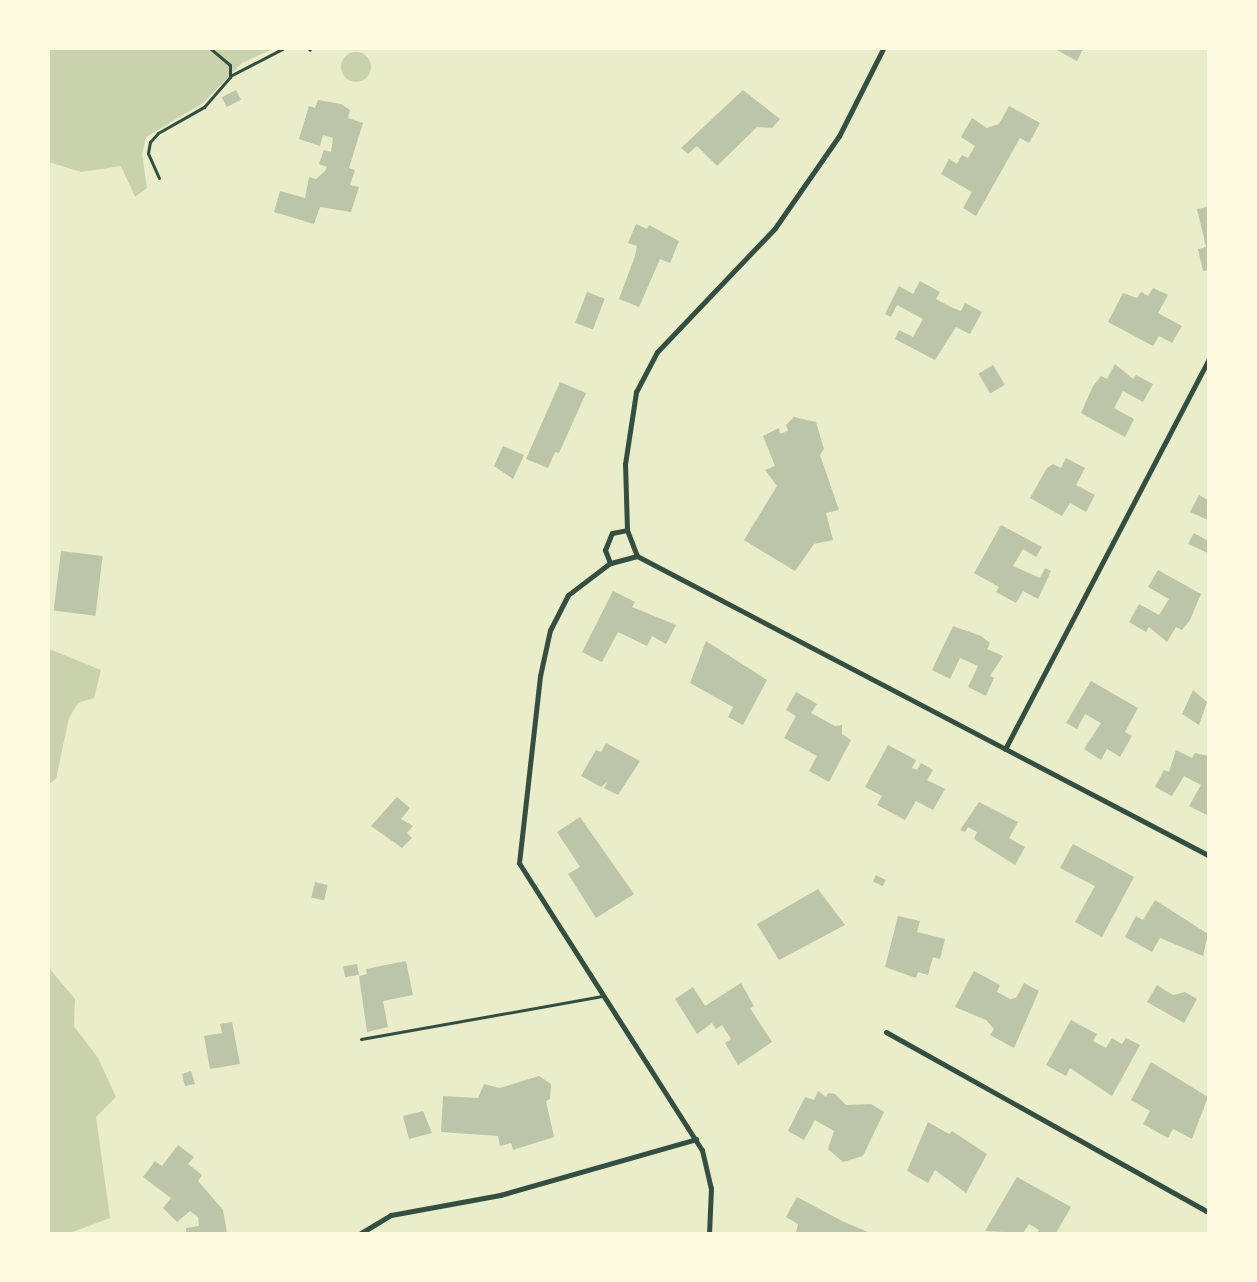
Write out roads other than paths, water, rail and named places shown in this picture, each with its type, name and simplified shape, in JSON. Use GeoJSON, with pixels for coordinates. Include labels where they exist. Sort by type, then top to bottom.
{"type":"FeatureCollection","features":[{"type":"Feature","properties":{"kind":"street"},"geometry":{"type":"LineString","coordinates":[[882,49],[839,136],[775,228],[657,352],[636,392],[625,464],[627,530],[637,556],[1208,855]]}},
{"type":"Feature","properties":{"kind":"street"},"geometry":{"type":"LineString","coordinates":[[1005,749],[1208,360]]}},
{"type":"Feature","properties":{"kind":"street"},"geometry":{"type":"LineString","coordinates":[[610,563],[605,550],[612,533],[627,530]]}},
{"type":"Feature","properties":{"kind":"street"},"geometry":{"type":"LineString","coordinates":[[637,556],[610,563],[568,595],[550,630],[540,676],[519,863],[602,996],[696,1139],[710,1188],[709,1233]]}},
{"type":"Feature","properties":{"kind":"street"},"geometry":{"type":"LineString","coordinates":[[886,1032],[1208,1212]]}},
{"type":"Feature","properties":{"kind":"street"},"geometry":{"type":"LineString","coordinates":[[361,1233],[391,1215],[500,1195],[696,1139]]}},
{"type":"Feature","properties":{"kind":"lane"},"geometry":{"type":"LineString","coordinates":[[361,1039],[602,996]]}}]}
